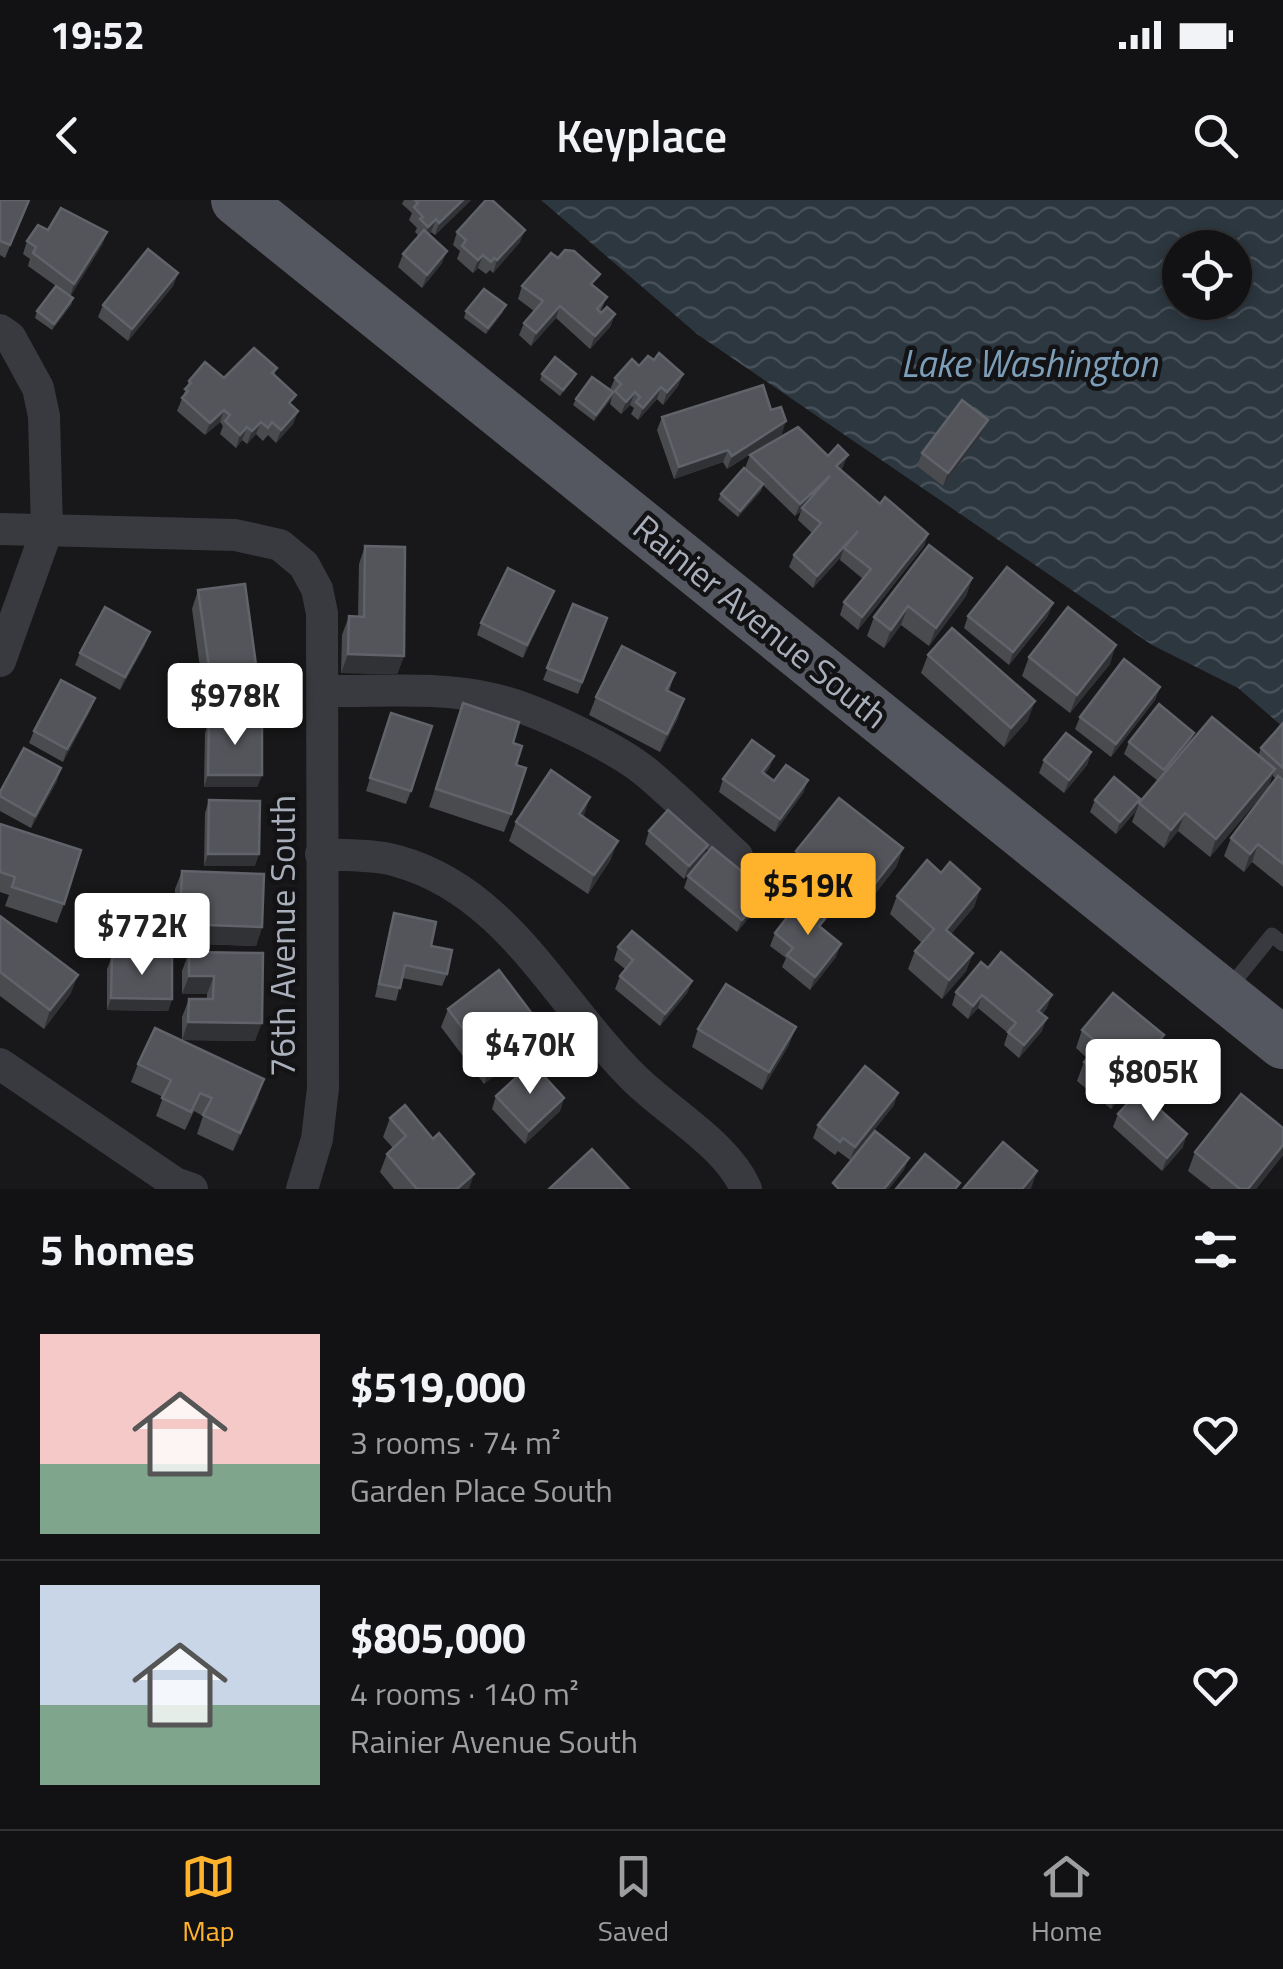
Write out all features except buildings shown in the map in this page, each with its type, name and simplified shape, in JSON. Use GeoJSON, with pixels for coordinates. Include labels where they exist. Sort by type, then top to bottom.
{"type":"FeatureCollection","features":[{"type":"Feature","properties":{"kind":"main road","name":"Rainier Avenue South"},"geometry":{"type":"LineString","coordinates":[[237,200],[1283,1043]]}},
{"type":"Feature","properties":{"kind":"street"},"geometry":{"type":"LineString","coordinates":[[0,330],[10,337],[38,388],[44,416],[48,530],[0,661]]}},
{"type":"Feature","properties":{"kind":"street"},"geometry":{"type":"LineString","coordinates":[[0,529],[48,530]]}},
{"type":"Feature","properties":{"kind":"street","name":"76th Avenue South"},"geometry":{"type":"LineString","coordinates":[[48,530],[234,535],[280,545],[304,565],[318,589],[323,691],[324,1088],[318,1139],[302,1189]]}},
{"type":"Feature","properties":{"kind":"street"},"geometry":{"type":"LineString","coordinates":[[323,691],[458,694],[494,699],[532,712],[643,770],[737,856]]}},
{"type":"Feature","properties":{"kind":"street"},"geometry":{"type":"LineString","coordinates":[[321,854],[395,860],[437,876],[466,894],[524,946],[630,1075],[723,1155],[746,1189]]}},
{"type":"Feature","properties":{"kind":"street"},"geometry":{"type":"LineString","coordinates":[[0,1064],[175,1183],[192,1189]]}},
{"type":"Feature","properties":{"kind":"lane"},"geometry":{"type":"LineString","coordinates":[[1224,995],[1272,935],[1283,944]]}},
{"type":"Feature","properties":{"kind":"water","name":"Lake Washington"},"geometry":{"type":"Polygon","coordinates":[[[541,200],[1283,200],[1283,727],[1238,688],[1152,645],[697,334],[541,200]]]}}]}
